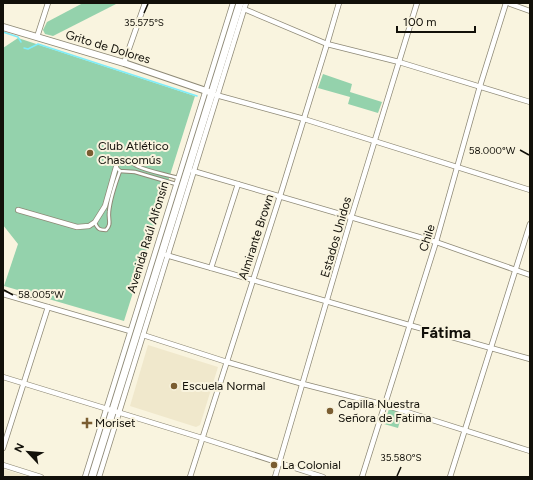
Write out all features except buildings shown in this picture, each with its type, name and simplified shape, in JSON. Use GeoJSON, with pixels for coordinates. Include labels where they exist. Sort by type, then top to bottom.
{"type":"FeatureCollection","features":[{"type":"Feature","properties":{"kind":"main road","name":"Avenida Raúl Alfonsín"},"geometry":{"type":"LineString","coordinates":[[92,477],[211,93],[242,6]]}},
{"type":"Feature","properties":{"kind":"street"},"geometry":{"type":"LineString","coordinates":[[37,37],[48,3]]}},
{"type":"Feature","properties":{"kind":"street"},"geometry":{"type":"LineString","coordinates":[[124,63],[145,3]]}},
{"type":"Feature","properties":{"kind":"street","name":"Avenida Raúl Alfonsín"},"geometry":{"type":"LineString","coordinates":[[99,477],[130,331],[194,171],[233,3]]}},
{"type":"Feature","properties":{"kind":"street","name":"Avenida Raúl Alfonsín"},"geometry":{"type":"LineString","coordinates":[[242,6],[246,3]]}},
{"type":"Feature","properties":{"kind":"street","name":"Almirante Brown"},"geometry":{"type":"LineString","coordinates":[[190,477],[280,196],[339,3]]}},
{"type":"Feature","properties":{"kind":"street","name":"Estados Unidos"},"geometry":{"type":"LineString","coordinates":[[275,477],[304,384],[416,3]]}},
{"type":"Feature","properties":{"kind":"street"},"geometry":{"type":"LineString","coordinates":[[507,3],[530,11]]}},
{"type":"Feature","properties":{"kind":"street","name":"Chile"},"geometry":{"type":"LineString","coordinates":[[362,477],[436,242],[480,86],[507,3]]}},
{"type":"Feature","properties":{"kind":"street"},"geometry":{"type":"LineString","coordinates":[[242,6],[327,44],[399,62],[530,102]]}},
{"type":"Feature","properties":{"kind":"street","name":"Grito de Dolores"},"geometry":{"type":"LineString","coordinates":[[3,27],[124,63],[211,93]]}},
{"type":"Feature","properties":{"kind":"street"},"geometry":{"type":"LineString","coordinates":[[211,93],[304,119],[530,190]]}},
{"type":"Feature","properties":{"kind":"street","name":"Avenida Raúl Alfonsín"},"geometry":{"type":"LineString","coordinates":[[85,477],[143,335],[176,184],[211,93]]}},
{"type":"Feature","properties":{"kind":"street"},"geometry":{"type":"LineString","coordinates":[[18,210],[77,227],[89,226],[95,222],[105,206],[116,167]]}},
{"type":"Feature","properties":{"kind":"street"},"geometry":{"type":"LineString","coordinates":[[194,171],[436,242],[530,275]]}},
{"type":"Feature","properties":{"kind":"street"},"geometry":{"type":"LineString","coordinates":[[211,268],[238,184]]}},
{"type":"Feature","properties":{"kind":"street"},"geometry":{"type":"LineString","coordinates":[[450,477],[530,224]]}},
{"type":"Feature","properties":{"kind":"street"},"geometry":{"type":"LineString","coordinates":[[161,254],[490,348],[530,358]]}},
{"type":"Feature","properties":{"kind":"street"},"geometry":{"type":"LineString","coordinates":[[3,294],[130,331]]}},
{"type":"Feature","properties":{"kind":"street"},"geometry":{"type":"LineString","coordinates":[[3,448],[48,307]]}},
{"type":"Feature","properties":{"kind":"street"},"geometry":{"type":"LineString","coordinates":[[143,335],[227,362],[304,384],[385,404],[530,451]]}},
{"type":"Feature","properties":{"kind":"street"},"geometry":{"type":"LineString","coordinates":[[3,376],[323,477]]}},
{"type":"Feature","properties":{"kind":"street"},"geometry":{"type":"LineString","coordinates":[[3,465],[41,477]]}},
{"type":"Feature","properties":{"kind":"lane"},"geometry":{"type":"LineString","coordinates":[[176,184],[136,172],[120,171],[116,167],[116,163],[123,159],[137,166],[178,178]]}},
{"type":"Feature","properties":{"kind":"lane"},"geometry":{"type":"LineString","coordinates":[[95,222],[97,228],[101,230],[106,230],[109,227],[109,212],[120,171]]}},
{"type":"Feature","properties":{"kind":"shaded area","name":"Escuela Normal"},"geometry":{"type":"Polygon","coordinates":[[[148,345],[218,367],[200,425],[196,427],[130,406],[148,345]]]}},
{"type":"Feature","properties":{"kind":"shaded area"},"geometry":{"type":"Polygon","coordinates":[[[3,469],[29,477],[3,477],[3,469]]]}},
{"type":"Feature","properties":{"kind":"green space"},"geometry":{"type":"Polygon","coordinates":[[[83,3],[118,3],[53,36],[45,34],[43,30],[47,22],[83,3]]]}},
{"type":"Feature","properties":{"kind":"green space","name":"Club Atlético Chascomús"},"geometry":{"type":"Polygon","coordinates":[[[18,38],[195,96],[124,321],[4,286],[18,244],[3,225],[3,48],[18,38]]]}},
{"type":"Feature","properties":{"kind":"green space"},"geometry":{"type":"Polygon","coordinates":[[[323,74],[352,84],[350,92],[382,102],[378,113],[348,104],[350,97],[318,88],[323,74]]]}},
{"type":"Feature","properties":{"kind":"green space"},"geometry":{"type":"Polygon","coordinates":[[[392,408],[403,411],[398,428],[384,424],[389,409],[392,408]]]}},
{"type":"Feature","properties":{"kind":"waterway"},"geometry":{"type":"LineString","coordinates":[[3,32],[18,37],[21,42]]}},
{"type":"Feature","properties":{"kind":"waterway"},"geometry":{"type":"LineString","coordinates":[[24,48],[28,49],[38,44],[197,96]]}},
{"type":"Feature","properties":{"kind":"place","name":"Club Atlético Chascomús"},"geometry":{"type":"Point","coordinates":[90,153]}},
{"type":"Feature","properties":{"kind":"place","name":"Escuela Normal"},"geometry":{"type":"Point","coordinates":[174,386]}},
{"type":"Feature","properties":{"kind":"place","name":"Capilla Nuestra Señora de Fatima"},"geometry":{"type":"Point","coordinates":[330,411]}},
{"type":"Feature","properties":{"kind":"place","name":"Moriset"},"geometry":{"type":"Point","coordinates":[87,423]}},
{"type":"Feature","properties":{"kind":"place","name":"La Colonial"},"geometry":{"type":"Point","coordinates":[274,465]}},
{"type":"Feature","properties":{"kind":"district","name":"Fátima"},"geometry":{"type":"Point","coordinates":[446,332]}}]}
